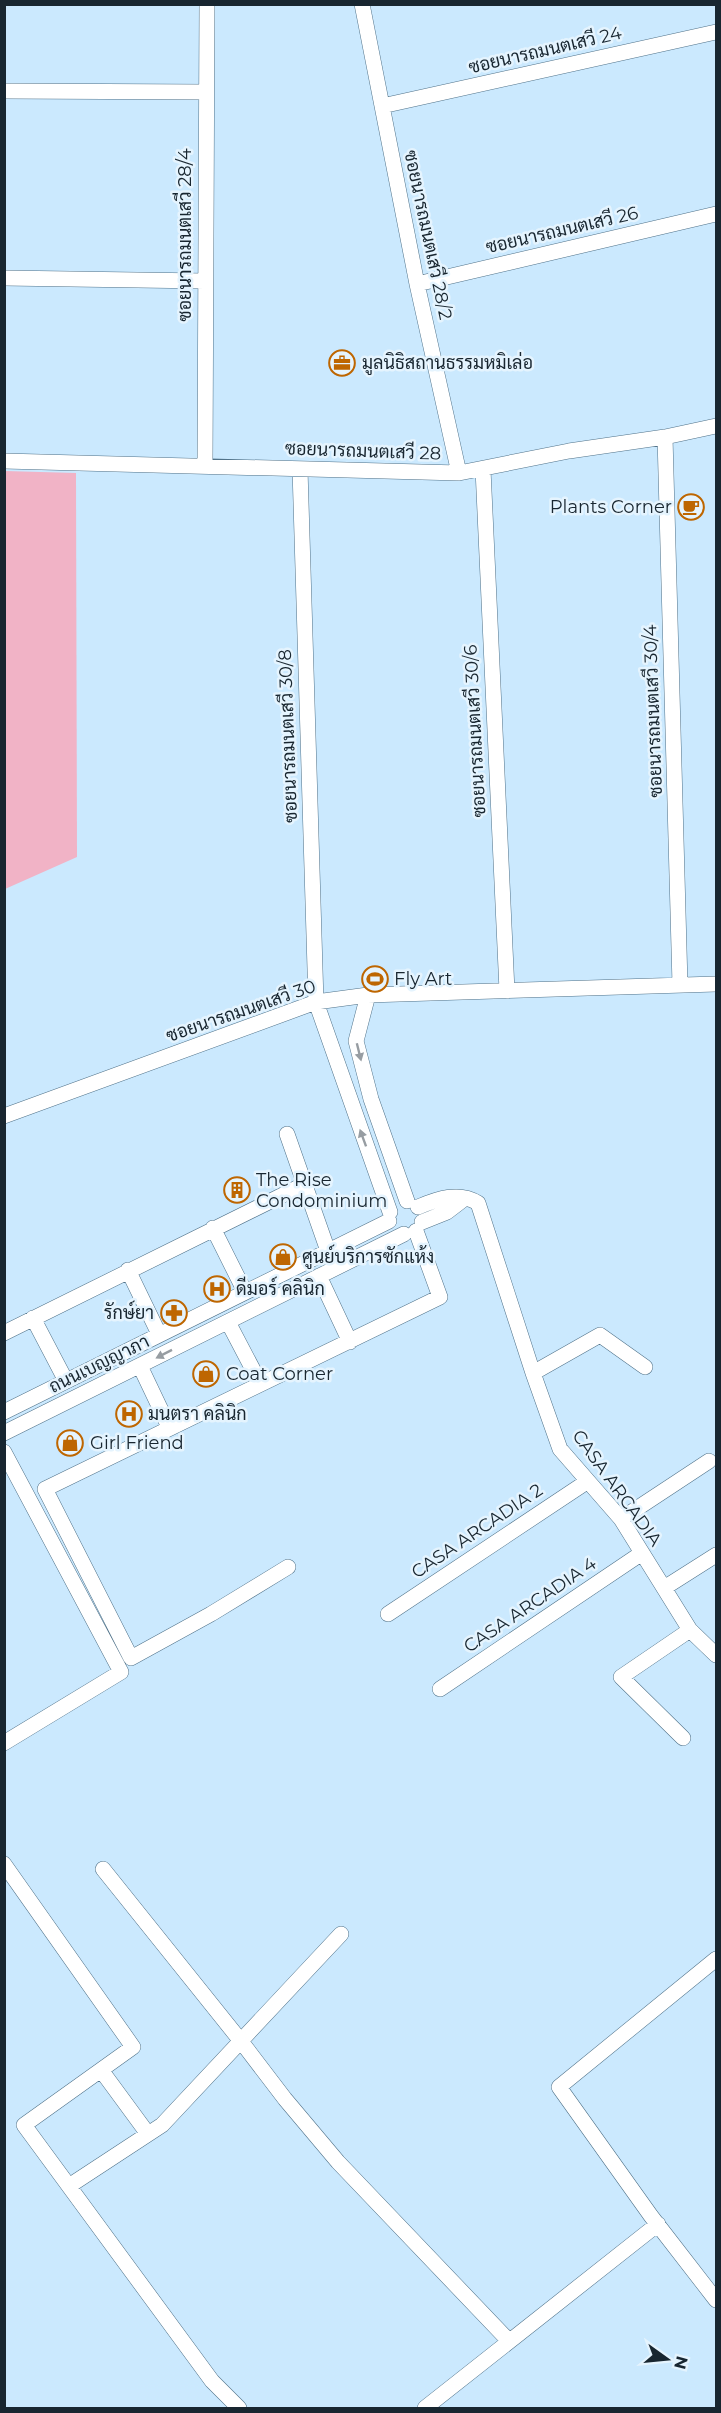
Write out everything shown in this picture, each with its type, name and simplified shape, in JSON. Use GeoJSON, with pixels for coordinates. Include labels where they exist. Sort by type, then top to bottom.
{"type":"FeatureCollection","features":[{"type":"Feature","properties":{"kind":"street","name":"ซอยนารถมนตเสวี 28/4"},"geometry":{"type":"LineString","coordinates":[[205,466],[204,281],[207,4]]}},
{"type":"Feature","properties":{"kind":"street","name":"ซอยนารถมนตเสวี 28/2"},"geometry":{"type":"LineString","coordinates":[[362,4],[417,284],[459,473]]}},
{"type":"Feature","properties":{"kind":"street","name":"ซอยนารถมนตเสวี 24"},"geometry":{"type":"LineString","coordinates":[[382,106],[717,32]]}},
{"type":"Feature","properties":{"kind":"street"},"geometry":{"type":"LineString","coordinates":[[4,92],[206,92]]}},
{"type":"Feature","properties":{"kind":"street","name":"ซอยนารถมนตเสวี 26"},"geometry":{"type":"LineString","coordinates":[[417,284],[717,214]]}},
{"type":"Feature","properties":{"kind":"street"},"geometry":{"type":"LineString","coordinates":[[4,278],[204,281]]}},
{"type":"Feature","properties":{"kind":"street","name":"ซอยนารถมนตเสวี 28"},"geometry":{"type":"LineString","coordinates":[[4,461],[459,473],[569,451],[665,437],[717,426]]}},
{"type":"Feature","properties":{"kind":"street","name":"ซอยนารถมนตเสวี 30/4"},"geometry":{"type":"LineString","coordinates":[[665,437],[680,985]]}},
{"type":"Feature","properties":{"kind":"street","name":"ซอยนารถมนตเสวี 30/8"},"geometry":{"type":"LineString","coordinates":[[300,469],[316,1002],[390,1217]]}},
{"type":"Feature","properties":{"kind":"street","name":"ซอยนารถมนตเสวี 30/6"},"geometry":{"type":"LineString","coordinates":[[483,469],[507,991]]}},
{"type":"Feature","properties":{"kind":"street","name":"ซอยนารถมนตเสวี 30"},"geometry":{"type":"LineString","coordinates":[[4,1116],[316,1002],[368,995],[717,984]]}},
{"type":"Feature","properties":{"kind":"street"},"geometry":{"type":"LineString","coordinates":[[288,1567],[211,1614],[131,1658],[45,1489],[440,1297],[370,1099],[357,1041],[368,995]]}},
{"type":"Feature","properties":{"kind":"street"},"geometry":{"type":"LineString","coordinates":[[351,1105],[370,1099]]}},
{"type":"Feature","properties":{"kind":"street"},"geometry":{"type":"LineString","coordinates":[[287,1134],[328,1251]]}},
{"type":"Feature","properties":{"kind":"street"},"geometry":{"type":"LineString","coordinates":[[4,1333],[304,1184]]}},
{"type":"Feature","properties":{"kind":"street","name":"CASA ARCADIA"},"geometry":{"type":"LineString","coordinates":[[413,1219],[443,1196],[470,1198],[478,1203],[560,1449],[621,1519],[690,1630],[717,1655]]}},
{"type":"Feature","properties":{"kind":"street","name":"ถนนเบญญาภา"},"geometry":{"type":"LineString","coordinates":[[4,1433],[319,1276],[413,1219],[397,1204],[390,1217],[328,1251],[9,1409]]}},
{"type":"Feature","properties":{"kind":"street"},"geometry":{"type":"LineString","coordinates":[[390,1217],[394,1230],[413,1219]]}},
{"type":"Feature","properties":{"kind":"street"},"geometry":{"type":"LineString","coordinates":[[213,1228],[245,1292]]}},
{"type":"Feature","properties":{"kind":"street"},"geometry":{"type":"LineString","coordinates":[[128,1270],[159,1335]]}},
{"type":"Feature","properties":{"kind":"street"},"geometry":{"type":"LineString","coordinates":[[319,1276],[350,1342]]}},
{"type":"Feature","properties":{"kind":"street"},"geometry":{"type":"LineString","coordinates":[[33,1318],[66,1381]]}},
{"type":"Feature","properties":{"kind":"street"},"geometry":{"type":"LineString","coordinates":[[194,1318],[201,1335]]}},
{"type":"Feature","properties":{"kind":"street"},"geometry":{"type":"LineString","coordinates":[[228,1322],[260,1383]]}},
{"type":"Feature","properties":{"kind":"street"},"geometry":{"type":"LineString","coordinates":[[533,1373],[600,1335],[645,1367]]}},
{"type":"Feature","properties":{"kind":"street"},"geometry":{"type":"LineString","coordinates":[[140,1366],[169,1427]]}},
{"type":"Feature","properties":{"kind":"street"},"geometry":{"type":"LineString","coordinates":[[9,1409],[22,1424]]}},
{"type":"Feature","properties":{"kind":"street"},"geometry":{"type":"LineString","coordinates":[[4,1452],[121,1672],[4,1743]]}},
{"type":"Feature","properties":{"kind":"street"},"geometry":{"type":"LineString","coordinates":[[621,1519],[709,1461]]}},
{"type":"Feature","properties":{"kind":"street","name":"CASA ARCADIA 2"},"geometry":{"type":"LineString","coordinates":[[388,1614],[588,1481]]}},
{"type":"Feature","properties":{"kind":"street","name":"CASA ARCADIA 4"},"geometry":{"type":"LineString","coordinates":[[440,1689],[642,1553]]}},
{"type":"Feature","properties":{"kind":"street"},"geometry":{"type":"LineString","coordinates":[[664,1588],[717,1555]]}},
{"type":"Feature","properties":{"kind":"street"},"geometry":{"type":"LineString","coordinates":[[683,1738],[621,1677],[690,1630]]}},
{"type":"Feature","properties":{"kind":"street"},"geometry":{"type":"LineString","coordinates":[[4,1864],[133,2047],[24,2125],[212,2381],[239,2409]]}},
{"type":"Feature","properties":{"kind":"street"},"geometry":{"type":"LineString","coordinates":[[103,1869],[338,2162],[509,2342]]}},
{"type":"Feature","properties":{"kind":"street"},"geometry":{"type":"LineString","coordinates":[[69,2186],[162,2125],[341,1934]]}},
{"type":"Feature","properties":{"kind":"street"},"geometry":{"type":"LineString","coordinates":[[717,1959],[559,2087],[658,2224],[717,2300]]}},
{"type":"Feature","properties":{"kind":"street"},"geometry":{"type":"LineString","coordinates":[[101,2070],[148,2134]]}},
{"type":"Feature","properties":{"kind":"street"},"geometry":{"type":"LineString","coordinates":[[425,2409],[658,2224]]}},
{"type":"Feature","properties":{"kind":"shaded area"},"geometry":{"type":"Polygon","coordinates":[[[5,471],[76,473],[77,857],[5,889],[5,471]]]}},
{"type":"Feature","properties":{"kind":"place","name":"มูลนิธิสถานธรรมหมิเล่อ"},"geometry":{"type":"Point","coordinates":[342,363]}},
{"type":"Feature","properties":{"kind":"place","name":"Plants Corner"},"geometry":{"type":"Point","coordinates":[691,507]}},
{"type":"Feature","properties":{"kind":"place","name":"Fly Art"},"geometry":{"type":"Point","coordinates":[375,979]}},
{"type":"Feature","properties":{"kind":"place","name":"The Rise Condominium"},"geometry":{"type":"Point","coordinates":[237,1190]}},
{"type":"Feature","properties":{"kind":"place","name":"ศูนย์บริการซักแห้ง"},"geometry":{"type":"Point","coordinates":[283,1257]}},
{"type":"Feature","properties":{"kind":"place","name":"ดีมอร์ คลินิก"},"geometry":{"type":"Point","coordinates":[217,1289]}},
{"type":"Feature","properties":{"kind":"place","name":"รักษ์ยา"},"geometry":{"type":"Point","coordinates":[174,1313]}},
{"type":"Feature","properties":{"kind":"place","name":"Coat Corner"},"geometry":{"type":"Point","coordinates":[206,1374]}},
{"type":"Feature","properties":{"kind":"place","name":"มนตรา คลินิก"},"geometry":{"type":"Point","coordinates":[129,1414]}},
{"type":"Feature","properties":{"kind":"place","name":"Girl Friend"},"geometry":{"type":"Point","coordinates":[70,1443]}}]}
